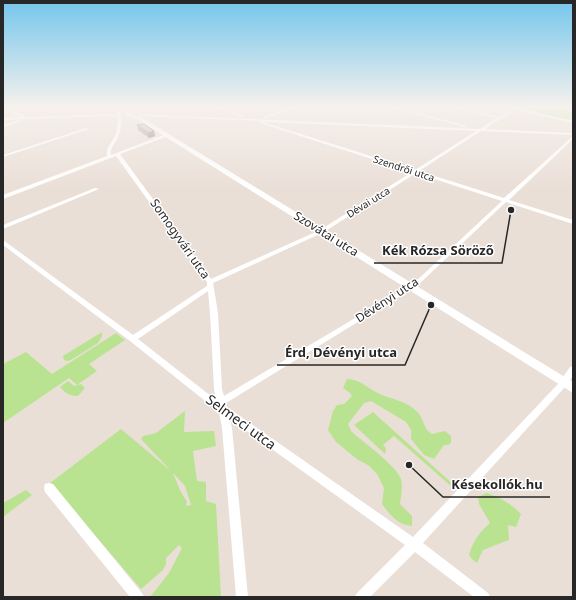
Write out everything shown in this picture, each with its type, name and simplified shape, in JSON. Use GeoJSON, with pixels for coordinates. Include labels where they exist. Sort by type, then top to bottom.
{"type":"FeatureCollection","features":[{"type":"Feature","properties":{"kind":"street"},"geometry":{"type":"LineString","coordinates":[[3,156],[71,134]]}},
{"type":"Feature","properties":{"kind":"street"},"geometry":{"type":"LineString","coordinates":[[109,157],[109,148],[115,134]]}},
{"type":"Feature","properties":{"kind":"street","name":"Szendrői utca"},"geometry":{"type":"LineString","coordinates":[[298,134],[573,222]]}},
{"type":"Feature","properties":{"kind":"street","name":"Dévai utca"},"geometry":{"type":"LineString","coordinates":[[133,339],[211,284],[322,231],[475,134]]}},
{"type":"Feature","properties":{"kind":"street"},"geometry":{"type":"LineString","coordinates":[[555,134],[573,135]]}},
{"type":"Feature","properties":{"kind":"street"},"geometry":{"type":"LineString","coordinates":[[3,197],[167,135]]}},
{"type":"Feature","properties":{"kind":"street","name":"Szovátai utca"},"geometry":{"type":"LineString","coordinates":[[167,135],[569,385]]}},
{"type":"Feature","properties":{"kind":"street","name":"Dévényi utca"},"geometry":{"type":"LineString","coordinates":[[220,405],[411,287],[506,201],[573,135]]}},
{"type":"Feature","properties":{"kind":"street","name":"Somogyvári utca"},"geometry":{"type":"LineString","coordinates":[[117,154],[211,284],[217,375],[220,405],[231,471],[242,597]]}},
{"type":"Feature","properties":{"kind":"street"},"geometry":{"type":"LineString","coordinates":[[3,228],[97,189]]}},
{"type":"Feature","properties":{"kind":"street","name":"Selmeci utca"},"geometry":{"type":"LineString","coordinates":[[3,242],[220,405],[414,544],[484,597]]}},
{"type":"Feature","properties":{"kind":"street"},"geometry":{"type":"LineString","coordinates":[[361,597],[569,385],[573,369]]}},
{"type":"Feature","properties":{"kind":"street"},"geometry":{"type":"LineString","coordinates":[[49,488],[138,597]]}},
{"type":"Feature","properties":{"kind":"green space"},"geometry":{"type":"Polygon","coordinates":[[[102,332],[102,336],[98,343],[71,360],[64,360],[63,356],[102,332]]]}},
{"type":"Feature","properties":{"kind":"green space"},"geometry":{"type":"Polygon","coordinates":[[[116,333],[125,340],[89,364],[97,371],[77,385],[69,378],[3,423],[3,364],[26,352],[52,374],[116,333]]]}},
{"type":"Feature","properties":{"kind":"green space"},"geometry":{"type":"Polygon","coordinates":[[[347,379],[356,380],[378,393],[410,406],[419,414],[427,430],[432,434],[445,431],[451,436],[451,443],[444,445],[434,459],[424,455],[411,439],[411,430],[406,422],[371,401],[364,403],[348,424],[351,431],[398,473],[402,485],[400,504],[412,516],[412,526],[398,522],[388,512],[382,504],[384,488],[377,474],[368,465],[358,460],[336,442],[328,430],[333,411],[337,405],[344,404],[352,396],[343,388],[347,379]]]}},
{"type":"Feature","properties":{"kind":"green space"},"geometry":{"type":"Polygon","coordinates":[[[68,381],[74,386],[81,384],[85,388],[78,396],[70,395],[60,387],[68,381]]]}},
{"type":"Feature","properties":{"kind":"green space"},"geometry":{"type":"Polygon","coordinates":[[[185,411],[184,432],[214,431],[216,446],[193,451],[197,481],[206,482],[206,501],[216,504],[221,597],[150,597],[169,573],[182,548],[179,545],[166,558],[166,564],[163,570],[141,589],[50,483],[121,429],[171,471],[141,439],[143,436],[156,433],[185,411]],[[173,473],[180,491],[187,501],[186,506],[191,505],[185,486],[173,473]]]}},
{"type":"Feature","properties":{"kind":"green space"},"geometry":{"type":"Polygon","coordinates":[[[373,412],[455,486],[452,487],[394,436],[383,445],[386,448],[385,454],[354,425],[373,412]]]}},
{"type":"Feature","properties":{"kind":"green space"},"geometry":{"type":"Polygon","coordinates":[[[26,490],[32,495],[3,517],[3,503],[26,490]]]}},
{"type":"Feature","properties":{"kind":"green space"},"geometry":{"type":"Polygon","coordinates":[[[487,493],[505,501],[521,514],[516,527],[508,525],[509,540],[483,550],[477,563],[469,555],[477,538],[490,523],[479,504],[478,497],[487,493]]]}},
{"type":"Feature","properties":{"kind":"place","name":"Kék Rózsa Söröző"},"geometry":{"type":"Point","coordinates":[511,210]}},
{"type":"Feature","properties":{"kind":"place","name":"Érd, Dévényi utca"},"geometry":{"type":"Point","coordinates":[431,305]}},
{"type":"Feature","properties":{"kind":"place","name":"Késekollók.hu"},"geometry":{"type":"Point","coordinates":[409,465]}}]}
